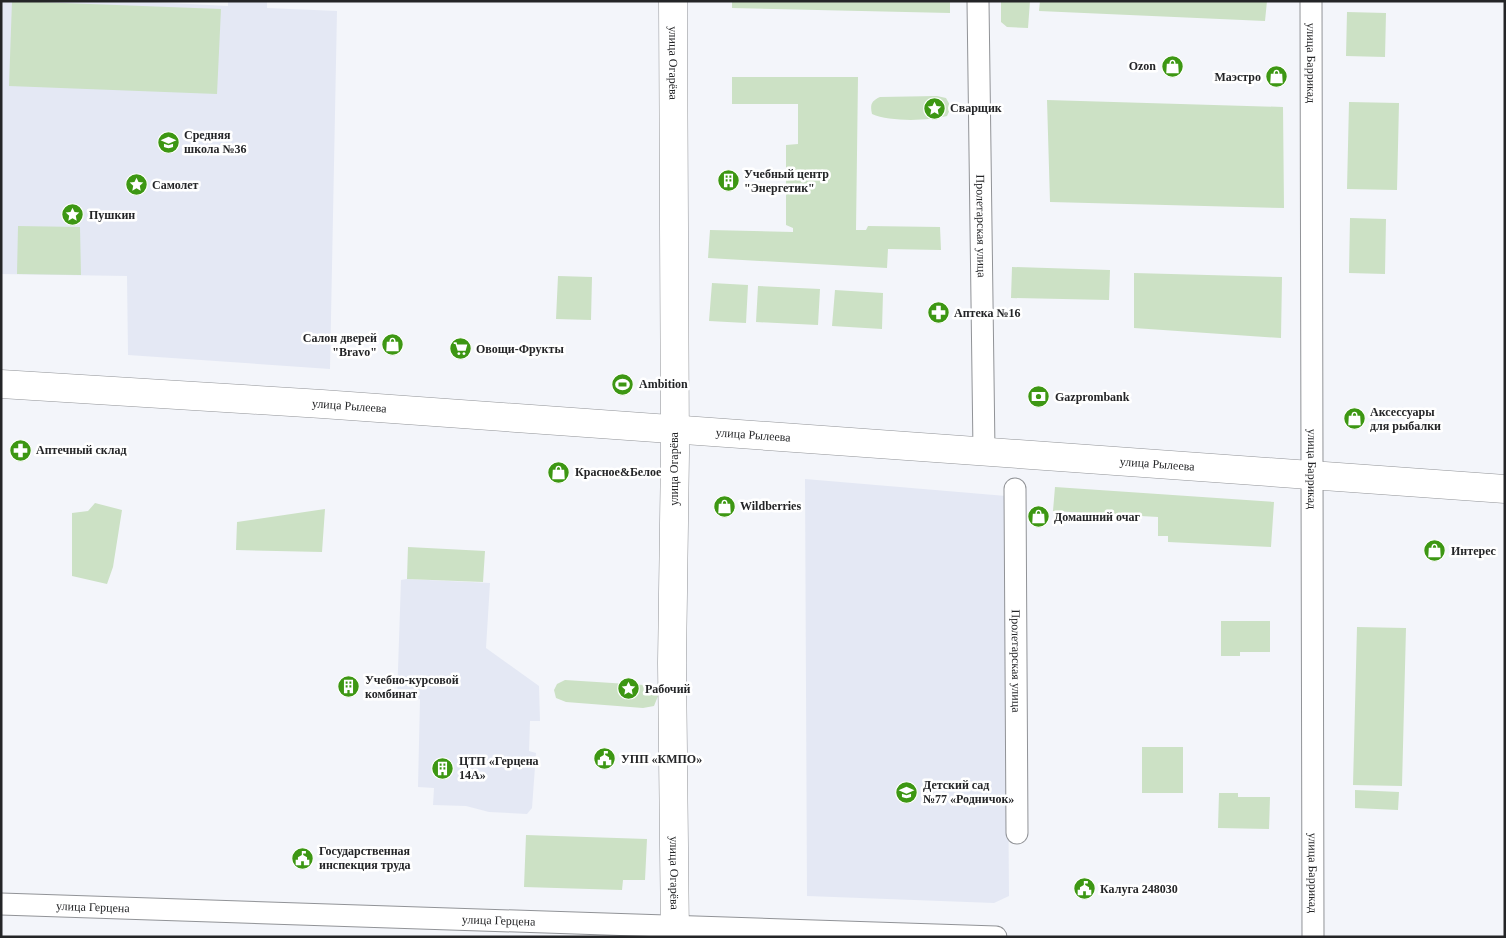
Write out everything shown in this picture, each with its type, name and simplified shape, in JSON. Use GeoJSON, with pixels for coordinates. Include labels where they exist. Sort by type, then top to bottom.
{"type":"FeatureCollection","features":[{"type":"Feature","properties":{"kind":"main road","name":"улица Огарёва"},"geometry":{"type":"LineString","coordinates":[[673,1],[674,429],[672,663],[675,931]]}},
{"type":"Feature","properties":{"kind":"main road","name":"улица Рылеева"},"geometry":{"type":"LineString","coordinates":[[1,384],[322,404],[1505,489]]}},
{"type":"Feature","properties":{"kind":"street","name":"Пролетарская улица"},"geometry":{"type":"LineString","coordinates":[[978,1],[984,451]]}},
{"type":"Feature","properties":{"kind":"street","name":"улица Баррикад"},"geometry":{"type":"LineString","coordinates":[[1311,1],[1313,937]]}},
{"type":"Feature","properties":{"kind":"street","name":"Пролетарская улица"},"geometry":{"type":"LineString","coordinates":[[1015,490],[1017,833]]}},
{"type":"Feature","properties":{"kind":"street","name":"улица Герцена"},"geometry":{"type":"LineString","coordinates":[[1,904],[675,931],[996,937]]}},
{"type":"Feature","properties":{"kind":"shaded area","name":"Средняя школа №36"},"geometry":{"type":"Polygon","coordinates":[[[1,1],[132,1],[228,6],[228,1],[267,1],[267,8],[337,11],[330,369],[128,355],[127,276],[1,274],[1,1]]]}},
{"type":"Feature","properties":{"kind":"shaded area","name":"Детский сад №77 «Родничок»"},"geometry":{"type":"Polygon","coordinates":[[[805,479],[1006,496],[1009,896],[994,903],[807,896],[805,479]]]}},
{"type":"Feature","properties":{"kind":"shaded area"},"geometry":{"type":"Polygon","coordinates":[[[401,580],[490,583],[486,648],[539,686],[540,721],[530,721],[529,751],[536,753],[532,808],[527,814],[489,812],[466,806],[433,805],[434,788],[418,787],[420,699],[397,699],[401,580]]]}},
{"type":"Feature","properties":{"kind":"green space"},"geometry":{"type":"Polygon","coordinates":[[[12,1],[221,9],[217,94],[9,86],[12,1]]]}},
{"type":"Feature","properties":{"kind":"green space"},"geometry":{"type":"Polygon","coordinates":[[[732,1],[950,1],[950,13],[732,8],[732,1]]]}},
{"type":"Feature","properties":{"kind":"green space"},"geometry":{"type":"Polygon","coordinates":[[[1001,1],[1030,1],[1028,28],[1007,27],[1001,22],[1001,1]]]}},
{"type":"Feature","properties":{"kind":"green space"},"geometry":{"type":"Polygon","coordinates":[[[1040,1],[1267,1],[1265,21],[1039,11],[1040,1]]]}},
{"type":"Feature","properties":{"kind":"green space"},"geometry":{"type":"Polygon","coordinates":[[[1347,12],[1386,13],[1385,57],[1346,56],[1347,12]]]}},
{"type":"Feature","properties":{"kind":"green space"},"geometry":{"type":"Polygon","coordinates":[[[732,77],[858,77],[856,230],[866,230],[868,226],[940,227],[941,250],[888,249],[887,268],[708,258],[710,230],[793,232],[793,228],[786,225],[786,145],[798,144],[798,104],[732,104],[732,77]]]}},
{"type":"Feature","properties":{"kind":"green space"},"geometry":{"type":"Polygon","coordinates":[[[937,96],[946,98],[951,107],[947,116],[909,120],[880,117],[872,114],[872,104],[880,97],[937,96]]]}},
{"type":"Feature","properties":{"kind":"green space"},"geometry":{"type":"Polygon","coordinates":[[[1047,100],[1283,107],[1284,208],[1050,202],[1047,100]]]}},
{"type":"Feature","properties":{"kind":"green space"},"geometry":{"type":"Polygon","coordinates":[[[1349,102],[1399,103],[1397,190],[1347,189],[1349,102]]]}},
{"type":"Feature","properties":{"kind":"green space"},"geometry":{"type":"Polygon","coordinates":[[[1350,218],[1386,219],[1385,274],[1349,273],[1350,218]]]}},
{"type":"Feature","properties":{"kind":"green space"},"geometry":{"type":"Polygon","coordinates":[[[18,226],[80,227],[81,275],[17,274],[18,226]]]}},
{"type":"Feature","properties":{"kind":"green space"},"geometry":{"type":"Polygon","coordinates":[[[1012,267],[1110,270],[1109,300],[1011,298],[1012,267]]]}},
{"type":"Feature","properties":{"kind":"green space"},"geometry":{"type":"Polygon","coordinates":[[[1134,273],[1282,277],[1281,338],[1134,328],[1134,273]]]}},
{"type":"Feature","properties":{"kind":"green space"},"geometry":{"type":"Polygon","coordinates":[[[558,276],[592,277],[591,320],[556,319],[558,276]]]}},
{"type":"Feature","properties":{"kind":"green space"},"geometry":{"type":"Polygon","coordinates":[[[712,283],[748,285],[746,323],[709,321],[712,283]]]}},
{"type":"Feature","properties":{"kind":"green space"},"geometry":{"type":"Polygon","coordinates":[[[758,286],[820,289],[818,325],[756,322],[758,286]]]}},
{"type":"Feature","properties":{"kind":"green space"},"geometry":{"type":"Polygon","coordinates":[[[835,290],[883,293],[882,329],[832,326],[835,290]]]}},
{"type":"Feature","properties":{"kind":"green space"},"geometry":{"type":"Polygon","coordinates":[[[1055,487],[1274,502],[1271,547],[1168,542],[1168,536],[1158,536],[1158,517],[1053,511],[1055,487]]]}},
{"type":"Feature","properties":{"kind":"green space"},"geometry":{"type":"Polygon","coordinates":[[[95,503],[122,510],[113,567],[107,584],[72,576],[72,513],[88,511],[95,503]]]}},
{"type":"Feature","properties":{"kind":"green space"},"geometry":{"type":"Polygon","coordinates":[[[325,509],[322,552],[236,550],[237,522],[325,509]]]}},
{"type":"Feature","properties":{"kind":"green space"},"geometry":{"type":"Polygon","coordinates":[[[408,547],[485,551],[483,582],[407,579],[408,547]]]}},
{"type":"Feature","properties":{"kind":"green space"},"geometry":{"type":"Polygon","coordinates":[[[1221,621],[1270,621],[1270,652],[1240,652],[1240,656],[1221,656],[1221,621]]]}},
{"type":"Feature","properties":{"kind":"green space"},"geometry":{"type":"Polygon","coordinates":[[[1357,627],[1406,628],[1402,786],[1353,785],[1357,627]]]}},
{"type":"Feature","properties":{"kind":"green space"},"geometry":{"type":"Polygon","coordinates":[[[565,680],[644,685],[653,688],[658,696],[654,706],[643,708],[566,702],[556,698],[554,690],[557,684],[565,680]]]}},
{"type":"Feature","properties":{"kind":"green space"},"geometry":{"type":"Polygon","coordinates":[[[1142,747],[1183,747],[1183,793],[1142,793],[1142,747]]]}},
{"type":"Feature","properties":{"kind":"green space"},"geometry":{"type":"Polygon","coordinates":[[[1355,790],[1399,792],[1398,810],[1355,808],[1355,790]]]}},
{"type":"Feature","properties":{"kind":"green space"},"geometry":{"type":"Polygon","coordinates":[[[1219,793],[1238,793],[1238,797],[1270,797],[1269,829],[1218,828],[1219,793]]]}},
{"type":"Feature","properties":{"kind":"green space"},"geometry":{"type":"Polygon","coordinates":[[[526,835],[647,839],[645,880],[623,880],[622,890],[524,887],[526,835]]]}},
{"type":"Feature","properties":{"kind":"place","name":"Ozon"},"geometry":{"type":"Point","coordinates":[1172,66]}},
{"type":"Feature","properties":{"kind":"place","name":"Маэстро"},"geometry":{"type":"Point","coordinates":[1277,77]}},
{"type":"Feature","properties":{"kind":"place","name":"Сварщик"},"geometry":{"type":"Point","coordinates":[934,108]}},
{"type":"Feature","properties":{"kind":"place","name":"Средняя школа №36"},"geometry":{"type":"Point","coordinates":[168,142]}},
{"type":"Feature","properties":{"kind":"place","name":"Учебный центр \"Энергетик\""},"geometry":{"type":"Point","coordinates":[728,181]}},
{"type":"Feature","properties":{"kind":"place","name":"Самолет"},"geometry":{"type":"Point","coordinates":[136,185]}},
{"type":"Feature","properties":{"kind":"place","name":"Пушкин"},"geometry":{"type":"Point","coordinates":[73,215]}},
{"type":"Feature","properties":{"kind":"place","name":"Аптека №16"},"geometry":{"type":"Point","coordinates":[938,313]}},
{"type":"Feature","properties":{"kind":"place","name":"Салон дверей \"Bravo\""},"geometry":{"type":"Point","coordinates":[393,345]}},
{"type":"Feature","properties":{"kind":"place","name":"Овощи-Фрукты"},"geometry":{"type":"Point","coordinates":[460,349]}},
{"type":"Feature","properties":{"kind":"place","name":"Ambition"},"geometry":{"type":"Point","coordinates":[623,384]}},
{"type":"Feature","properties":{"kind":"place","name":"Gazprombank"},"geometry":{"type":"Point","coordinates":[1039,397]}},
{"type":"Feature","properties":{"kind":"place","name":"Аксессуары для рыбалки"},"geometry":{"type":"Point","coordinates":[1354,419]}},
{"type":"Feature","properties":{"kind":"place","name":"Аптечный склад"},"geometry":{"type":"Point","coordinates":[20,450]}},
{"type":"Feature","properties":{"kind":"place","name":"Красное&Белое"},"geometry":{"type":"Point","coordinates":[559,472]}},
{"type":"Feature","properties":{"kind":"place","name":"Wildberries"},"geometry":{"type":"Point","coordinates":[724,506]}},
{"type":"Feature","properties":{"kind":"place","name":"Домашний очаг"},"geometry":{"type":"Point","coordinates":[1038,517]}},
{"type":"Feature","properties":{"kind":"place","name":"Интерес"},"geometry":{"type":"Point","coordinates":[1435,551]}},
{"type":"Feature","properties":{"kind":"place","name":"Учебно-курсовой комбинат"},"geometry":{"type":"Point","coordinates":[349,687]}},
{"type":"Feature","properties":{"kind":"place","name":"Рабочий"},"geometry":{"type":"Point","coordinates":[629,689]}},
{"type":"Feature","properties":{"kind":"place","name":"УПП «КМПО»"},"geometry":{"type":"Point","coordinates":[605,759]}},
{"type":"Feature","properties":{"kind":"place","name":"ЦТП «Герцена 14А»"},"geometry":{"type":"Point","coordinates":[443,768]}},
{"type":"Feature","properties":{"kind":"place","name":"Детский сад №77 «Родничок»"},"geometry":{"type":"Point","coordinates":[907,792]}},
{"type":"Feature","properties":{"kind":"place","name":"Государственная инспекция труда"},"geometry":{"type":"Point","coordinates":[303,858]}},
{"type":"Feature","properties":{"kind":"place","name":"Калуга 248030"},"geometry":{"type":"Point","coordinates":[1084,889]}}]}
